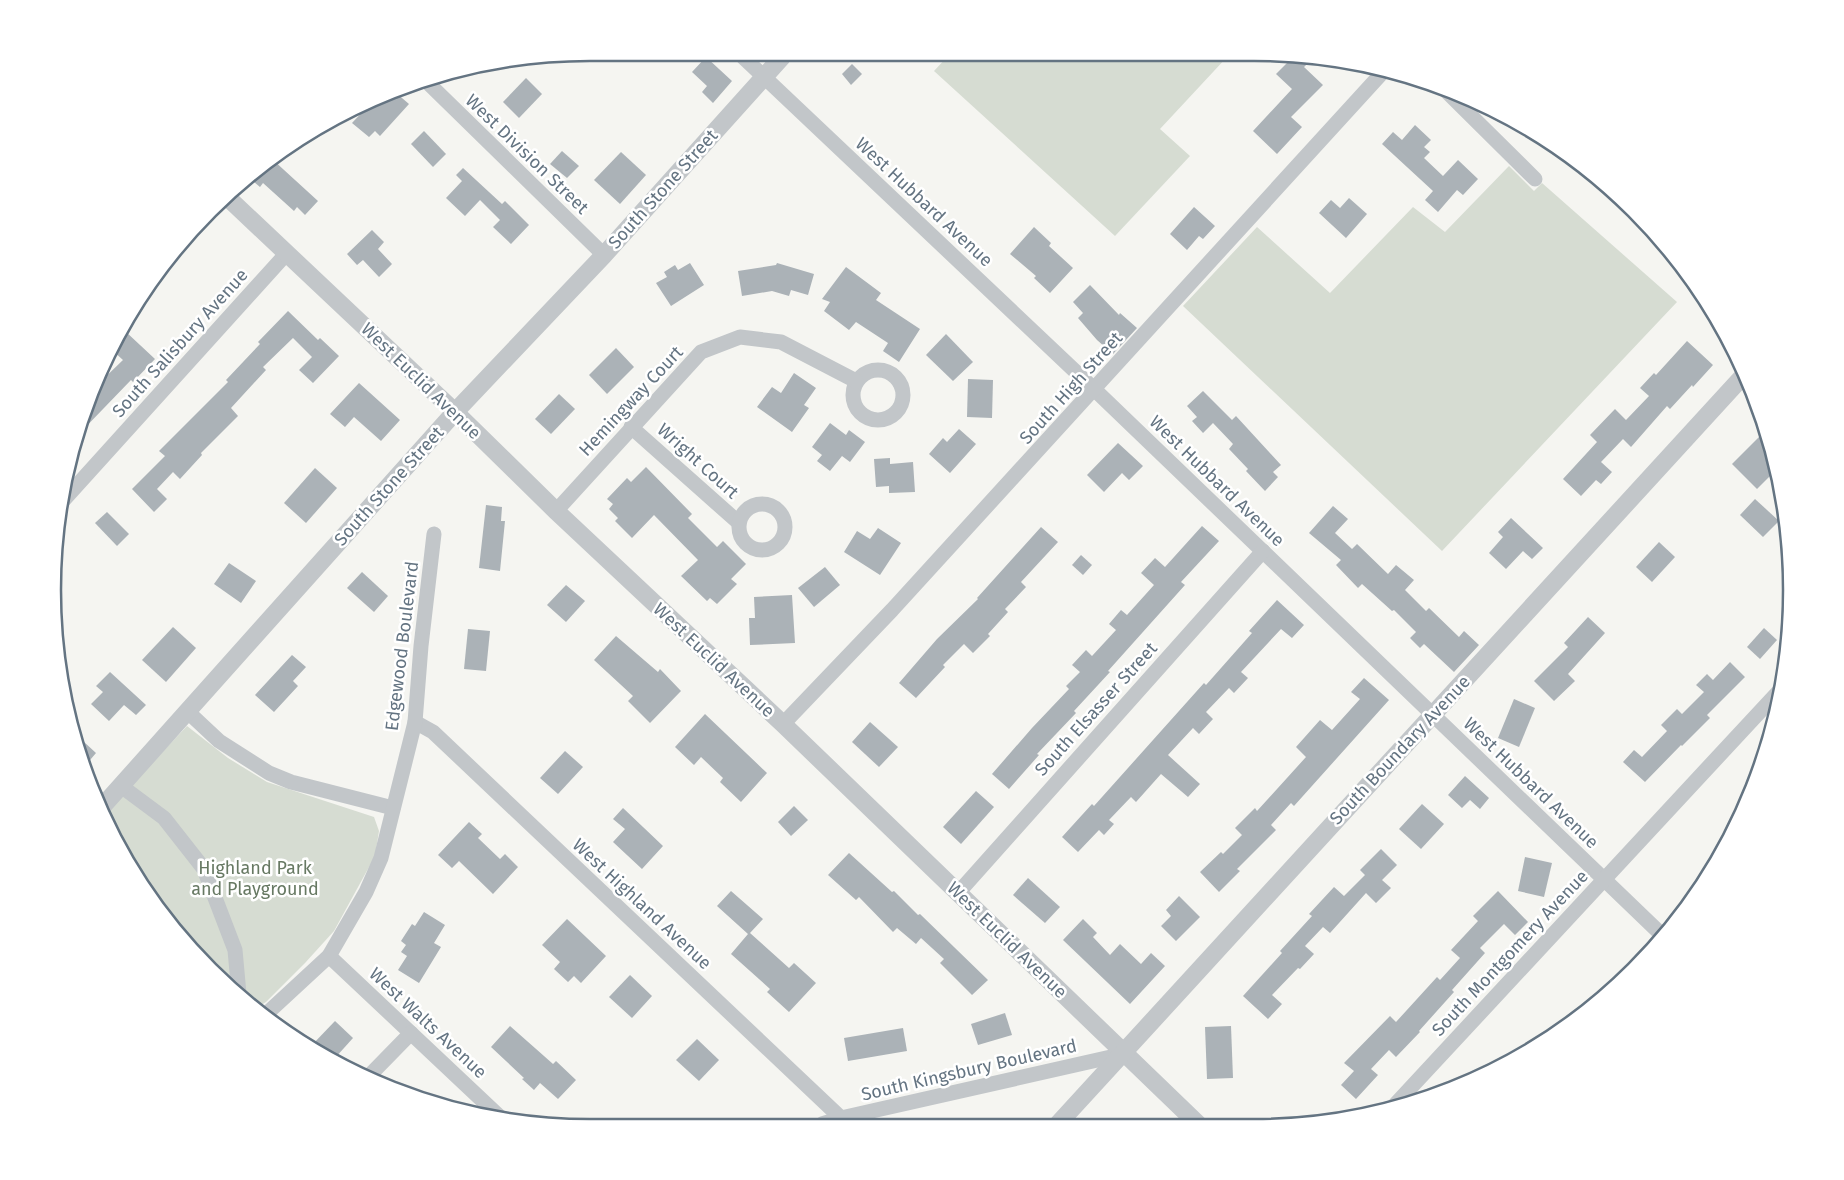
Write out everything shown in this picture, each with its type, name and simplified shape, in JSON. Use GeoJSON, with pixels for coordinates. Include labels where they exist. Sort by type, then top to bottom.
{"type":"FeatureCollection","features":[{"type":"Feature","properties":{"kind":"street","name":"West Hubbard Avenue"},"geometry":{"type":"LineString","coordinates":[[747,61],[1095,390],[1658,931]]}},
{"type":"Feature","properties":{"kind":"street","name":"South Stone Street"},"geometry":{"type":"LineString","coordinates":[[106,802],[455,412],[604,255],[778,61]]}},
{"type":"Feature","properties":{"kind":"street","name":"South High Street"},"geometry":{"type":"LineString","coordinates":[[782,724],[892,610],[1095,390],[1379,76]]}},
{"type":"Feature","properties":{"kind":"street","name":"West Division Street"},"geometry":{"type":"LineString","coordinates":[[430,86],[604,255]]}},
{"type":"Feature","properties":{"kind":"street"},"geometry":{"type":"LineString","coordinates":[[1456,101],[1535,179]]}},
{"type":"Feature","properties":{"kind":"street","name":"West Euclid Avenue"},"geometry":{"type":"LineString","coordinates":[[231,201],[782,724],[1193,1119]]}},
{"type":"Feature","properties":{"kind":"street","name":"South Salisbury Avenue"},"geometry":{"type":"LineString","coordinates":[[70,493],[287,253]]}},
{"type":"Feature","properties":{"kind":"street","name":"Hemingway Court"},"geometry":{"type":"LineString","coordinates":[[556,511],[701,352],[740,336],[781,342],[856,382]]}},
{"type":"Feature","properties":{"kind":"street","name":"South Boundary Avenue"},"geometry":{"type":"LineString","coordinates":[[1062,1119],[1124,1054],[1739,380]]}},
{"type":"Feature","properties":{"kind":"street","name":"Wright Court"},"geometry":{"type":"LineString","coordinates":[[631,427],[739,523]]}},
{"type":"Feature","properties":{"kind":"street","name":"Edgewood Boulevard"},"geometry":{"type":"LineString","coordinates":[[269,1010],[329,956],[366,892],[381,858],[415,722],[421,646],[434,534]]}},
{"type":"Feature","properties":{"kind":"street","name":"South Elsasser Street"},"geometry":{"type":"LineString","coordinates":[[958,893],[1263,551]]}},
{"type":"Feature","properties":{"kind":"street","name":"South Montgomery Avenue"},"geometry":{"type":"LineString","coordinates":[[1401,1098],[1772,699]]}},
{"type":"Feature","properties":{"kind":"street"},"geometry":{"type":"LineString","coordinates":[[188,712],[219,741],[269,773],[291,782],[393,808]]}},
{"type":"Feature","properties":{"kind":"street","name":"West Highland Avenue"},"geometry":{"type":"LineString","coordinates":[[415,722],[433,732],[841,1118]]}},
{"type":"Feature","properties":{"kind":"street"},"geometry":{"type":"LineString","coordinates":[[121,786],[164,818],[204,868],[234,950],[238,985]]}},
{"type":"Feature","properties":{"kind":"street","name":"West Walts Avenue"},"geometry":{"type":"LineString","coordinates":[[329,956],[492,1110]]}},
{"type":"Feature","properties":{"kind":"street"},"geometry":{"type":"LineString","coordinates":[[373,1072],[411,1033]]}},
{"type":"Feature","properties":{"kind":"street","name":"South Kingsbury Boulevard"},"geometry":{"type":"LineString","coordinates":[[838,1119],[1124,1054]]}},
{"type":"Feature","properties":{"kind":"green space"},"geometry":{"type":"Polygon","coordinates":[[[943,61],[1223,61],[1160,129],[1190,156],[1115,236],[934,71],[943,61]]]}},
{"type":"Feature","properties":{"kind":"green space"},"geometry":{"type":"Polygon","coordinates":[[[1509,166],[1534,191],[1542,183],[1677,302],[1442,551],[1183,306],[1257,227],[1330,293],[1413,207],[1445,232],[1509,166]]]}},
{"type":"Feature","properties":{"kind":"green space","name":"Highland Park and Playground"},"geometry":{"type":"Polygon","coordinates":[[[187,726],[228,758],[267,782],[374,817],[379,831],[375,856],[334,931],[305,963],[262,1004],[241,988],[192,939],[150,884],[109,809],[187,726]]]}},
{"type":"Feature","properties":{"kind":"building"},"geometry":{"type":"Polygon","coordinates":[[[702,61],[710,61],[732,81],[713,103],[702,92],[707,86],[692,72],[702,61]]]}},
{"type":"Feature","properties":{"kind":"building"},"geometry":{"type":"Polygon","coordinates":[[[1288,62],[1307,64],[1304,67],[1323,85],[1291,117],[1302,127],[1277,154],[1253,131],[1292,89],[1276,74],[1288,62]]]}},
{"type":"Feature","properties":{"kind":"building"},"geometry":{"type":"Polygon","coordinates":[[[852,64],[862,74],[851,85],[842,74],[852,64]]]}},
{"type":"Feature","properties":{"kind":"building"},"geometry":{"type":"Polygon","coordinates":[[[526,78],[542,94],[519,118],[503,102],[526,78]]]}},
{"type":"Feature","properties":{"kind":"building"},"geometry":{"type":"Polygon","coordinates":[[[400,96],[409,104],[380,136],[375,131],[369,137],[352,123],[361,114],[400,96]]]}},
{"type":"Feature","properties":{"kind":"building"},"geometry":{"type":"Polygon","coordinates":[[[1415,125],[1431,140],[1424,147],[1430,152],[1424,158],[1443,176],[1458,160],[1478,179],[1463,195],[1457,190],[1438,212],[1425,200],[1433,191],[1382,144],[1393,132],[1402,140],[1415,125]]]}},
{"type":"Feature","properties":{"kind":"building"},"geometry":{"type":"Polygon","coordinates":[[[424,131],[446,154],[433,167],[411,144],[424,131]]]}},
{"type":"Feature","properties":{"kind":"building"},"geometry":{"type":"Polygon","coordinates":[[[562,151],[579,166],[567,178],[550,164],[562,151]]]}},
{"type":"Feature","properties":{"kind":"building"},"geometry":{"type":"Polygon","coordinates":[[[621,152],[646,175],[620,204],[594,180],[621,152]]]}},
{"type":"Feature","properties":{"kind":"building"},"geometry":{"type":"Polygon","coordinates":[[[277,164],[318,201],[305,215],[297,207],[294,211],[263,183],[260,187],[254,182],[277,164]]]}},
{"type":"Feature","properties":{"kind":"building"},"geometry":{"type":"Polygon","coordinates":[[[463,168],[502,204],[505,201],[529,225],[511,244],[493,227],[500,220],[480,200],[465,216],[446,198],[462,181],[456,175],[463,168]]]}},
{"type":"Feature","properties":{"kind":"building"},"geometry":{"type":"Polygon","coordinates":[[[1349,198],[1367,214],[1346,238],[1319,213],[1331,200],[1340,208],[1349,198]]]}},
{"type":"Feature","properties":{"kind":"building"},"geometry":{"type":"Polygon","coordinates":[[[1194,207],[1215,226],[1203,239],[1199,236],[1187,250],[1170,234],[1194,207]]]}},
{"type":"Feature","properties":{"kind":"building"},"geometry":{"type":"Polygon","coordinates":[[[1034,227],[1051,243],[1049,246],[1073,268],[1050,293],[1034,278],[1036,276],[1010,254],[1034,227]]]}},
{"type":"Feature","properties":{"kind":"building"},"geometry":{"type":"Polygon","coordinates":[[[372,230],[384,242],[378,249],[392,264],[379,277],[363,260],[357,265],[347,254],[372,230]]]}},
{"type":"Feature","properties":{"kind":"building"},"geometry":{"type":"Polygon","coordinates":[[[690,263],[704,285],[671,306],[656,283],[667,277],[664,272],[675,265],[678,270],[690,263]]]}},
{"type":"Feature","properties":{"kind":"building"},"geometry":{"type":"Polygon","coordinates":[[[777,263],[814,274],[808,295],[791,290],[789,296],[772,291],[742,296],[738,271],[776,265],[777,263]]]}},
{"type":"Feature","properties":{"kind":"building"},"geometry":{"type":"Polygon","coordinates":[[[846,267],[881,293],[876,300],[920,329],[899,362],[883,351],[888,343],[856,322],[849,330],[824,311],[830,302],[822,299],[846,267]]]}},
{"type":"Feature","properties":{"kind":"building"},"geometry":{"type":"Polygon","coordinates":[[[1090,285],[1119,315],[1120,313],[1137,328],[1113,354],[1097,340],[1078,318],[1083,313],[1073,302],[1090,285]]]}},
{"type":"Feature","properties":{"kind":"building"},"geometry":{"type":"Polygon","coordinates":[[[288,311],[318,340],[320,338],[339,356],[313,383],[299,370],[312,357],[293,338],[263,367],[266,370],[231,408],[238,416],[201,453],[202,455],[180,479],[173,472],[157,489],[167,499],[154,512],[132,489],[165,456],[159,451],[228,382],[226,380],[260,344],[258,342],[288,311]]]}},
{"type":"Feature","properties":{"kind":"building"},"geometry":{"type":"Polygon","coordinates":[[[128,334],[155,359],[133,382],[131,380],[87,425],[107,376],[123,360],[117,354],[128,334]]]}},
{"type":"Feature","properties":{"kind":"building"},"geometry":{"type":"Polygon","coordinates":[[[946,334],[973,362],[953,381],[926,355],[946,334]]]}},
{"type":"Feature","properties":{"kind":"building"},"geometry":{"type":"Polygon","coordinates":[[[1687,341],[1713,365],[1670,409],[1667,406],[1631,447],[1623,439],[1601,462],[1612,472],[1601,484],[1596,480],[1581,496],[1563,479],[1597,442],[1590,435],[1615,409],[1626,420],[1649,396],[1640,388],[1654,373],[1656,375],[1687,341]]]}},
{"type":"Feature","properties":{"kind":"building"},"geometry":{"type":"Polygon","coordinates":[[[616,348],[634,367],[607,394],[589,375],[616,348]]]}},
{"type":"Feature","properties":{"kind":"building"},"geometry":{"type":"Polygon","coordinates":[[[794,373],[816,388],[804,405],[809,408],[792,432],[757,407],[772,387],[781,393],[794,373]]]}},
{"type":"Feature","properties":{"kind":"building"},"geometry":{"type":"Polygon","coordinates":[[[968,379],[993,380],[992,418],[967,417],[968,379]]]}},
{"type":"Feature","properties":{"kind":"building"},"geometry":{"type":"Polygon","coordinates":[[[359,383],[400,420],[381,441],[354,417],[345,427],[330,414],[359,383]]]}},
{"type":"Feature","properties":{"kind":"building"},"geometry":{"type":"Polygon","coordinates":[[[1203,391],[1232,420],[1236,416],[1281,465],[1273,472],[1278,477],[1265,491],[1229,449],[1233,444],[1213,423],[1203,433],[1192,421],[1197,417],[1187,406],[1203,391]]]}},
{"type":"Feature","properties":{"kind":"building"},"geometry":{"type":"Polygon","coordinates":[[[559,394],[575,409],[551,434],[535,419],[559,394]]]}},
{"type":"Feature","properties":{"kind":"building"},"geometry":{"type":"Polygon","coordinates":[[[830,423],[846,435],[849,430],[865,442],[850,462],[842,456],[830,471],[817,461],[822,455],[812,447],[830,423]]]}},
{"type":"Feature","properties":{"kind":"building"},"geometry":{"type":"Polygon","coordinates":[[[959,429],[976,444],[950,473],[929,454],[943,438],[947,442],[959,429]]]}},
{"type":"Feature","properties":{"kind":"building"},"geometry":{"type":"Polygon","coordinates":[[[1760,436],[1770,476],[1757,489],[1732,464],[1760,436]]]}},
{"type":"Feature","properties":{"kind":"building"},"geometry":{"type":"Polygon","coordinates":[[[1118,443],[1143,466],[1129,480],[1122,473],[1104,492],[1087,475],[1118,443]]]}},
{"type":"Feature","properties":{"kind":"building"},"geometry":{"type":"Polygon","coordinates":[[[890,458],[890,464],[913,462],[915,492],[889,493],[889,486],[876,487],[874,459],[890,458]]]}},
{"type":"Feature","properties":{"kind":"building"},"geometry":{"type":"Polygon","coordinates":[[[646,467],[692,514],[688,518],[717,547],[723,541],[746,564],[731,579],[737,584],[717,604],[710,598],[707,601],[681,576],[698,560],[654,515],[632,538],[615,521],[618,518],[609,509],[613,504],[607,499],[627,478],[631,482],[646,467]]]}},
{"type":"Feature","properties":{"kind":"building"},"geometry":{"type":"Polygon","coordinates":[[[315,468],[337,488],[306,523],[284,503],[315,468]]]}},
{"type":"Feature","properties":{"kind":"building"},"geometry":{"type":"Polygon","coordinates":[[[1755,499],[1778,522],[1763,537],[1740,515],[1755,499]]]}},
{"type":"Feature","properties":{"kind":"building"},"geometry":{"type":"Polygon","coordinates":[[[486,505],[502,507],[501,521],[505,521],[500,571],[479,568],[486,505]]]}},
{"type":"Feature","properties":{"kind":"building"},"geometry":{"type":"Polygon","coordinates":[[[1333,506],[1348,519],[1335,533],[1352,549],[1357,544],[1388,574],[1396,565],[1414,580],[1405,590],[1426,611],[1429,608],[1459,637],[1464,631],[1479,645],[1454,672],[1424,644],[1420,648],[1410,638],[1416,632],[1394,610],[1392,611],[1362,584],[1358,588],[1336,565],[1341,560],[1309,533],[1333,506]]]}},
{"type":"Feature","properties":{"kind":"building"},"geometry":{"type":"Polygon","coordinates":[[[107,512],[129,534],[117,546],[95,523],[107,512]]]}},
{"type":"Feature","properties":{"kind":"building"},"geometry":{"type":"Polygon","coordinates":[[[1511,518],[1543,548],[1532,559],[1523,551],[1506,569],[1489,553],[1503,537],[1498,532],[1511,518]]]}},
{"type":"Feature","properties":{"kind":"building"},"geometry":{"type":"Polygon","coordinates":[[[1202,526],[1219,541],[1181,582],[1185,585],[1108,671],[1110,672],[1074,711],[1076,713],[1037,754],[1039,755],[1009,789],[992,774],[1069,689],[1066,686],[1080,672],[1072,665],[1086,650],[1092,656],[1116,630],[1109,624],[1121,610],[1127,615],[1154,585],[1141,573],[1155,558],[1165,567],[1202,526]]]}},
{"type":"Feature","properties":{"kind":"building"},"geometry":{"type":"Polygon","coordinates":[[[1041,527],[1058,542],[1021,582],[1026,587],[1005,609],[1008,612],[988,634],[990,636],[973,653],[964,644],[943,665],[945,667],[916,698],[899,683],[937,639],[978,599],[1041,527]]]}},
{"type":"Feature","properties":{"kind":"building"},"geometry":{"type":"Polygon","coordinates":[[[878,528],[901,543],[880,575],[844,552],[857,531],[870,539],[878,528]]]}},
{"type":"Feature","properties":{"kind":"building"},"geometry":{"type":"Polygon","coordinates":[[[1659,542],[1675,557],[1652,582],[1636,567],[1659,542]]]}},
{"type":"Feature","properties":{"kind":"building"},"geometry":{"type":"Polygon","coordinates":[[[1081,555],[1092,565],[1083,575],[1072,565],[1081,555]]]}},
{"type":"Feature","properties":{"kind":"building"},"geometry":{"type":"Polygon","coordinates":[[[229,563],[256,581],[241,603],[214,584],[229,563]]]}},
{"type":"Feature","properties":{"kind":"building"},"geometry":{"type":"Polygon","coordinates":[[[825,567],[840,585],[814,607],[798,588],[825,567]]]}},
{"type":"Feature","properties":{"kind":"building"},"geometry":{"type":"Polygon","coordinates":[[[362,572],[388,596],[374,612],[347,588],[362,572]]]}},
{"type":"Feature","properties":{"kind":"building"},"geometry":{"type":"Polygon","coordinates":[[[566,585],[585,601],[566,622],[547,605],[566,585]]]}},
{"type":"Feature","properties":{"kind":"building"},"geometry":{"type":"Polygon","coordinates":[[[792,595],[795,643],[750,645],[749,618],[755,618],[754,597],[792,595]]]}},
{"type":"Feature","properties":{"kind":"building"},"geometry":{"type":"Polygon","coordinates":[[[1277,600],[1304,625],[1292,638],[1281,629],[1241,672],[1248,678],[1234,693],[1229,688],[1206,712],[1213,719],[1199,734],[1193,728],[1168,755],[1200,784],[1188,797],[1161,774],[1136,802],[1131,797],[1109,820],[1114,824],[1104,835],[1099,830],[1078,852],[1062,837],[1092,804],[1094,806],[1204,683],[1206,685],[1252,633],[1249,631],[1277,600]]]}},
{"type":"Feature","properties":{"kind":"building"},"geometry":{"type":"Polygon","coordinates":[[[1588,617],[1605,633],[1568,674],[1575,681],[1554,701],[1534,681],[1568,647],[1564,643],[1588,617]]]}},
{"type":"Feature","properties":{"kind":"building"},"geometry":{"type":"Polygon","coordinates":[[[173,627],[196,648],[166,682],[142,660],[173,627]]]}},
{"type":"Feature","properties":{"kind":"building"},"geometry":{"type":"Polygon","coordinates":[[[1764,628],[1777,640],[1760,659],[1747,647],[1764,628]]]}},
{"type":"Feature","properties":{"kind":"building"},"geometry":{"type":"Polygon","coordinates":[[[468,629],[490,631],[486,671],[464,669],[468,629]]]}},
{"type":"Feature","properties":{"kind":"building"},"geometry":{"type":"Polygon","coordinates":[[[616,636],[658,672],[660,669],[681,691],[650,723],[628,701],[633,696],[594,660],[616,636]]]}},
{"type":"Feature","properties":{"kind":"building"},"geometry":{"type":"Polygon","coordinates":[[[292,655],[306,667],[293,681],[298,686],[274,712],[255,695],[292,655]]]}},
{"type":"Feature","properties":{"kind":"building"},"geometry":{"type":"Polygon","coordinates":[[[1730,662],[1745,677],[1707,715],[1710,718],[1645,782],[1623,762],[1634,750],[1642,757],[1667,731],[1661,725],[1677,709],[1682,714],[1704,692],[1696,685],[1707,674],[1713,680],[1730,662]]]}},
{"type":"Feature","properties":{"kind":"building"},"geometry":{"type":"Polygon","coordinates":[[[110,672],[146,705],[136,715],[124,705],[109,721],[91,704],[103,692],[96,686],[110,672]]]}},
{"type":"Feature","properties":{"kind":"building"},"geometry":{"type":"Polygon","coordinates":[[[1364,678],[1389,700],[1294,806],[1291,803],[1271,825],[1276,830],[1237,869],[1240,871],[1219,892],[1200,872],[1221,852],[1223,854],[1242,835],[1235,828],[1255,808],[1257,811],[1306,757],[1296,747],[1320,720],[1332,730],[1360,699],[1351,692],[1364,678]]]}},
{"type":"Feature","properties":{"kind":"building"},"geometry":{"type":"Polygon","coordinates":[[[1514,699],[1535,708],[1519,747],[1498,738],[1514,699]]]}},
{"type":"Feature","properties":{"kind":"building"},"geometry":{"type":"Polygon","coordinates":[[[705,714],[767,773],[741,802],[720,782],[723,778],[701,757],[694,765],[675,747],[705,714]]]}},
{"type":"Feature","properties":{"kind":"building"},"geometry":{"type":"Polygon","coordinates":[[[870,722],[898,747],[879,767],[852,742],[870,722]]]}},
{"type":"Feature","properties":{"kind":"building"},"geometry":{"type":"Polygon","coordinates":[[[83,741],[96,753],[89,761],[83,741]]]}},
{"type":"Feature","properties":{"kind":"building"},"geometry":{"type":"Polygon","coordinates":[[[565,751],[583,767],[558,794],[540,778],[565,751]]]}},
{"type":"Feature","properties":{"kind":"building"},"geometry":{"type":"Polygon","coordinates":[[[1465,776],[1489,798],[1480,809],[1470,800],[1462,808],[1448,795],[1465,776]]]}},
{"type":"Feature","properties":{"kind":"building"},"geometry":{"type":"Polygon","coordinates":[[[976,791],[994,807],[961,844],[943,827],[976,791]]]}},
{"type":"Feature","properties":{"kind":"building"},"geometry":{"type":"Polygon","coordinates":[[[1422,804],[1444,824],[1421,849],[1399,829],[1422,804]]]}},
{"type":"Feature","properties":{"kind":"building"},"geometry":{"type":"Polygon","coordinates":[[[794,806],[808,820],[791,836],[778,822],[794,806]]]}},
{"type":"Feature","properties":{"kind":"building"},"geometry":{"type":"Polygon","coordinates":[[[623,808],[663,846],[642,869],[613,842],[625,829],[613,819],[623,808]]]}},
{"type":"Feature","properties":{"kind":"building"},"geometry":{"type":"Polygon","coordinates":[[[469,822],[482,834],[478,838],[500,859],[505,854],[518,867],[493,894],[459,861],[452,868],[438,855],[469,822]]]}},
{"type":"Feature","properties":{"kind":"building"},"geometry":{"type":"Polygon","coordinates":[[[1381,849],[1397,865],[1382,880],[1391,888],[1376,903],[1366,893],[1330,933],[1323,927],[1305,946],[1314,954],[1272,995],[1282,1004],[1268,1019],[1243,996],[1282,953],[1280,951],[1312,916],[1309,914],[1334,887],[1344,896],[1365,875],[1360,870],[1381,849]]]}},
{"type":"Feature","properties":{"kind":"building"},"geometry":{"type":"Polygon","coordinates":[[[849,853],[892,892],[894,891],[918,915],[920,914],[988,980],[972,995],[940,963],[944,959],[921,938],[916,944],[897,928],[893,932],[859,897],[856,900],[828,875],[849,853]]]}},
{"type":"Feature","properties":{"kind":"building"},"geometry":{"type":"Polygon","coordinates":[[[1525,857],[1552,863],[1544,897],[1518,891],[1525,857]]]}},
{"type":"Feature","properties":{"kind":"building"},"geometry":{"type":"Polygon","coordinates":[[[1028,878],[1060,907],[1045,923],[1013,895],[1028,878]]]}},
{"type":"Feature","properties":{"kind":"building"},"geometry":{"type":"Polygon","coordinates":[[[731,891],[763,919],[750,933],[789,968],[794,963],[816,983],[789,1012],[767,992],[770,989],[731,954],[748,934],[717,906],[731,891]]]}},
{"type":"Feature","properties":{"kind":"building"},"geometry":{"type":"Polygon","coordinates":[[[1498,891],[1528,922],[1515,935],[1504,924],[1480,948],[1485,953],[1452,990],[1454,992],[1396,1057],[1389,1050],[1371,1069],[1378,1075],[1356,1099],[1341,1085],[1354,1071],[1344,1063],[1390,1016],[1396,1022],[1437,977],[1440,980],[1460,958],[1451,950],[1478,921],[1473,916],[1498,891]]]}},
{"type":"Feature","properties":{"kind":"building"},"geometry":{"type":"Polygon","coordinates":[[[1179,896],[1200,917],[1176,941],[1161,926],[1171,916],[1166,910],[1179,896]]]}},
{"type":"Feature","properties":{"kind":"building"},"geometry":{"type":"Polygon","coordinates":[[[424,912],[445,925],[434,943],[441,947],[419,983],[398,970],[407,956],[401,952],[406,945],[401,941],[412,924],[415,926],[424,912]]]}},
{"type":"Feature","properties":{"kind":"building"},"geometry":{"type":"Polygon","coordinates":[[[567,919],[606,956],[581,983],[574,976],[568,982],[554,969],[560,962],[542,945],[567,919]]]}},
{"type":"Feature","properties":{"kind":"building"},"geometry":{"type":"Polygon","coordinates":[[[1083,919],[1097,933],[1093,937],[1110,955],[1120,944],[1141,964],[1151,953],[1165,966],[1130,1004],[1063,940],[1083,919]]]}},
{"type":"Feature","properties":{"kind":"building"},"geometry":{"type":"Polygon","coordinates":[[[630,975],[652,996],[632,1018],[609,997],[630,975]]]}},
{"type":"Feature","properties":{"kind":"building"},"geometry":{"type":"Polygon","coordinates":[[[1005,1013],[1012,1035],[978,1045],[971,1024],[1005,1013]]]}},
{"type":"Feature","properties":{"kind":"building"},"geometry":{"type":"Polygon","coordinates":[[[335,1021],[353,1038],[338,1054],[315,1042],[335,1021]]]}},
{"type":"Feature","properties":{"kind":"building"},"geometry":{"type":"Polygon","coordinates":[[[510,1026],[553,1064],[556,1061],[576,1080],[558,1099],[540,1083],[534,1090],[491,1047],[510,1026]]]}},
{"type":"Feature","properties":{"kind":"building"},"geometry":{"type":"Polygon","coordinates":[[[1231,1026],[1233,1078],[1207,1079],[1205,1027],[1231,1026]]]}},
{"type":"Feature","properties":{"kind":"building"},"geometry":{"type":"Polygon","coordinates":[[[903,1028],[907,1051],[848,1061],[844,1038],[903,1028]]]}},
{"type":"Feature","properties":{"kind":"building"},"geometry":{"type":"Polygon","coordinates":[[[697,1039],[719,1060],[699,1081],[676,1060],[697,1039]]]}}]}
